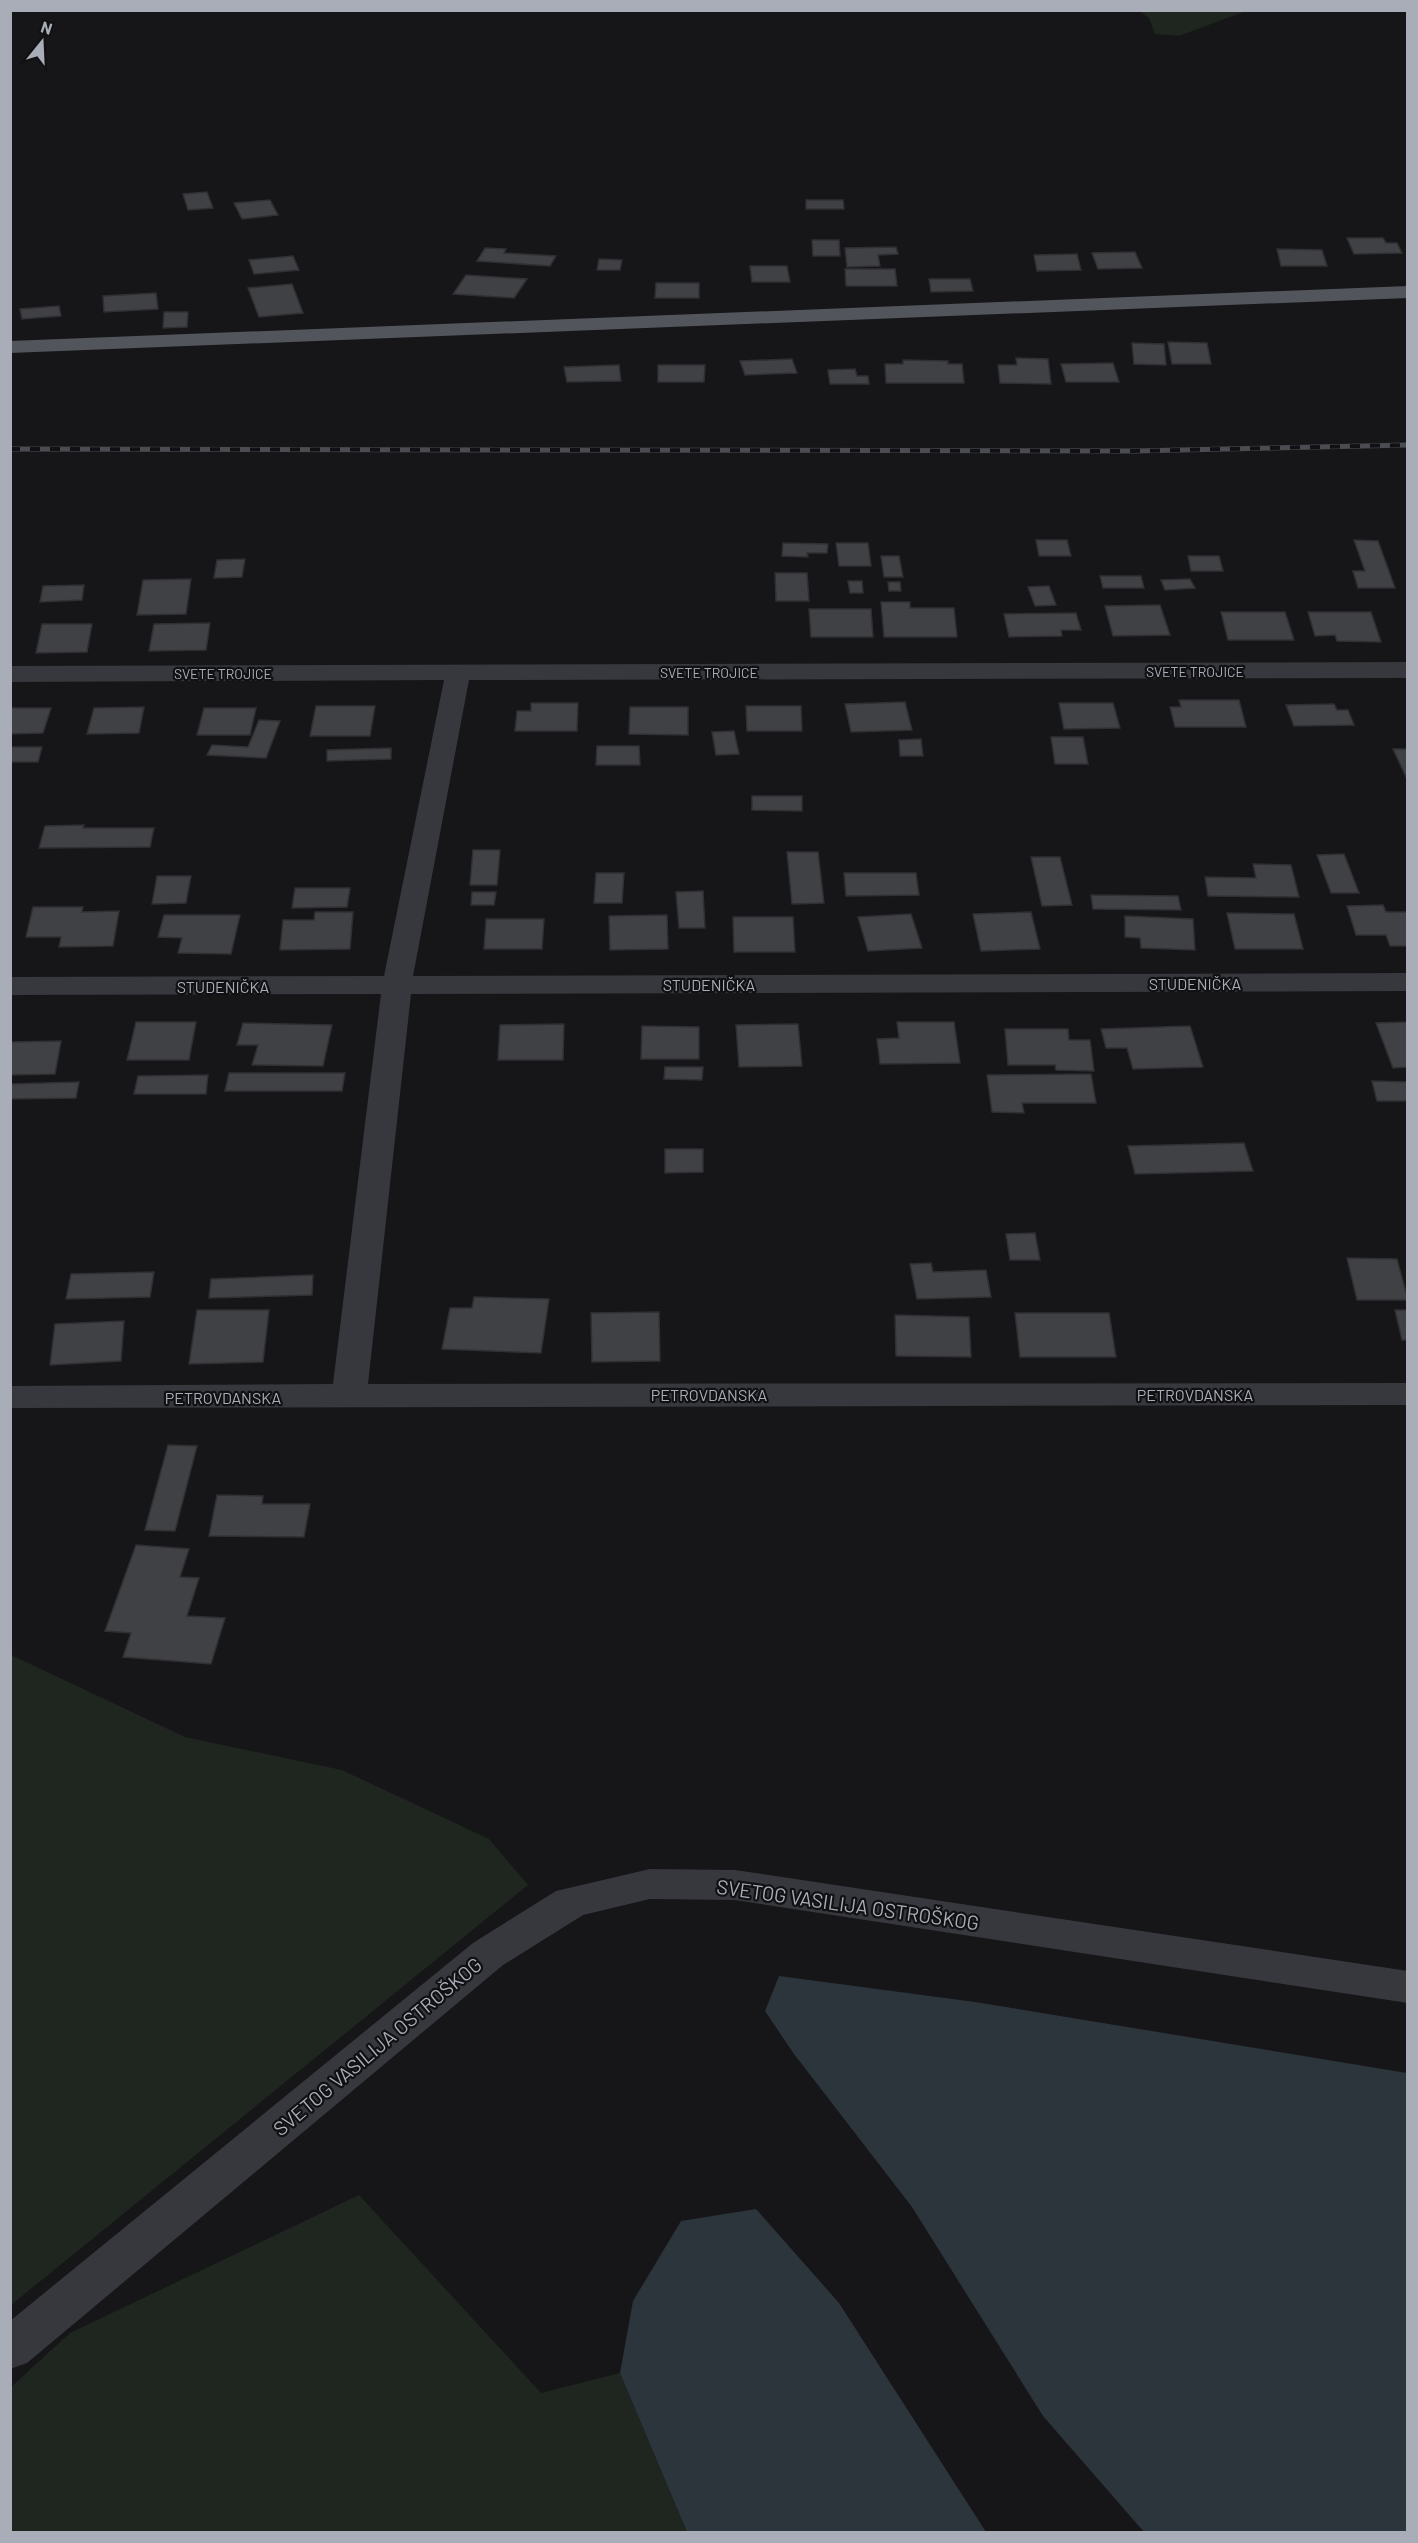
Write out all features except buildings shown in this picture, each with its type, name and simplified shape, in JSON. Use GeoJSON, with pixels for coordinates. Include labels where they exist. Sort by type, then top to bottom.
{"type":"FeatureCollection","features":[{"type":"Feature","properties":{"kind":"main road"},"geometry":{"type":"LineString","coordinates":[[10,347],[1407,292]]}},
{"type":"Feature","properties":{"kind":"street","name":"SVETE TROJICE"},"geometry":{"type":"LineString","coordinates":[[10,674],[1407,670]]}},
{"type":"Feature","properties":{"kind":"street"},"geometry":{"type":"LineString","coordinates":[[349,1396],[397,985],[458,673]]}},
{"type":"Feature","properties":{"kind":"street","name":"STUDENIČKA"},"geometry":{"type":"LineString","coordinates":[[10,986],[1407,982]]}},
{"type":"Feature","properties":{"kind":"street","name":"PETROVDANSKA"},"geometry":{"type":"LineString","coordinates":[[10,1397],[570,1394],[1407,1395]]}},
{"type":"Feature","properties":{"kind":"street","name":"SVETOG VASILIJA OSTROŠKOG"},"geometry":{"type":"LineString","coordinates":[[10,2349],[488,1954],[571,1902],[650,1884],[735,1885],[1407,1987]]}},
{"type":"Feature","properties":{"kind":"shaded area"},"geometry":{"type":"Polygon","coordinates":[[[1139,11],[1246,11],[1179,36],[1155,34],[1149,18],[1139,11]]]}},
{"type":"Feature","properties":{"kind":"shaded area"},"geometry":{"type":"Polygon","coordinates":[[[11,1655],[185,1737],[342,1770],[489,1839],[528,1885],[11,2305],[11,1655]]]}},
{"type":"Feature","properties":{"kind":"shaded area"},"geometry":{"type":"Polygon","coordinates":[[[779,1976],[975,2002],[1407,2073],[1407,2532],[1144,2532],[1043,2416],[912,2207],[794,2054],[765,2011],[779,1976]]]}},
{"type":"Feature","properties":{"kind":"shaded area"},"geometry":{"type":"Polygon","coordinates":[[[359,2195],[541,2393],[620,2373],[687,2532],[11,2532],[11,2387],[70,2333],[359,2195]]]}},
{"type":"Feature","properties":{"kind":"shaded area"},"geometry":{"type":"Polygon","coordinates":[[[756,2209],[839,2303],[986,2532],[687,2532],[620,2373],[633,2301],[681,2221],[756,2209]]]}},
{"type":"Feature","properties":{"kind":"railway"},"geometry":{"type":"LineString","coordinates":[[10,449],[1134,451],[1408,445]]}}]}
